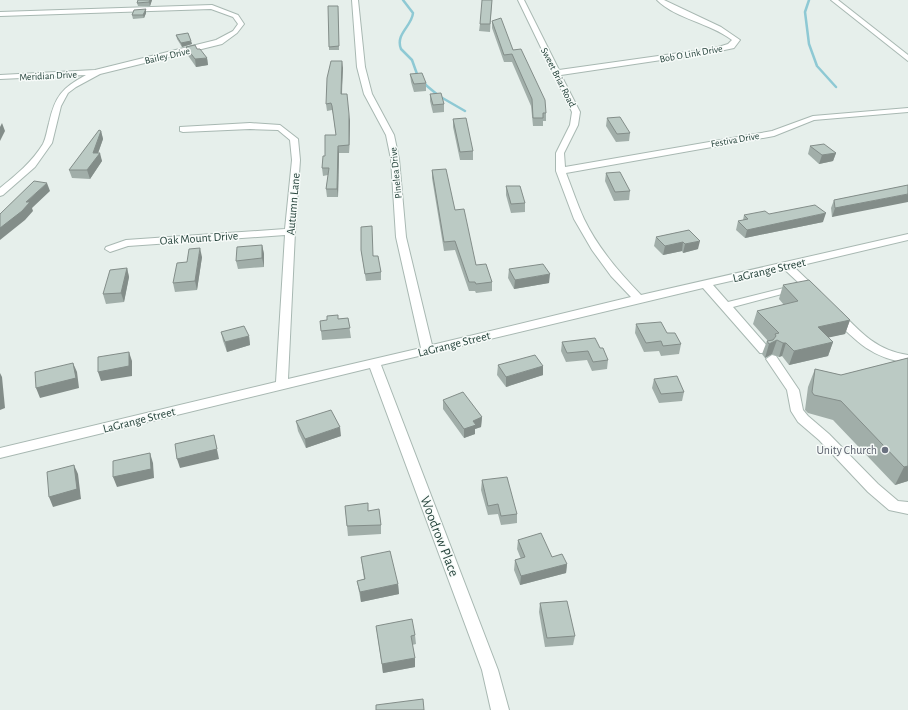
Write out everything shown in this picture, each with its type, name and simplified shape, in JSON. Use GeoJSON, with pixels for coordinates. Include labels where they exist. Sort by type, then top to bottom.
{"type":"FeatureCollection","features":[{"type":"Feature","properties":{"kind":"street","name":"Pinelea Drive"},"geometry":{"type":"LineString","coordinates":[[355,0],[361,67],[368,94],[390,135],[395,159],[400,237],[427,350]]}},
{"type":"Feature","properties":{"kind":"street","name":"Sweet Briar Road"},"geometry":{"type":"LineString","coordinates":[[522,0],[576,112],[574,125],[560,153],[561,171],[579,219],[597,250],[615,274],[639,299]]}},
{"type":"Feature","properties":{"kind":"street","name":"Bob O Link Drive"},"geometry":{"type":"LineString","coordinates":[[557,74],[715,50],[731,46],[736,40],[728,33],[671,7],[660,0]]}},
{"type":"Feature","properties":{"kind":"street"},"geometry":{"type":"LineString","coordinates":[[834,0],[908,59]]}},
{"type":"Feature","properties":{"kind":"street","name":"Bailey Drive"},"geometry":{"type":"LineString","coordinates":[[0,14],[212,7],[236,16],[241,24],[235,32],[219,42],[97,72],[81,80],[65,92],[57,106],[48,142],[32,165],[0,193]]}},
{"type":"Feature","properties":{"kind":"street","name":"Meridian Drive"},"geometry":{"type":"LineString","coordinates":[[0,77],[97,72]]}},
{"type":"Feature","properties":{"kind":"street","name":"Festiva Drive"},"geometry":{"type":"LineString","coordinates":[[561,171],[774,133],[813,118],[908,110]]}},
{"type":"Feature","properties":{"kind":"street","name":"Autumn Lane"},"geometry":{"type":"LineString","coordinates":[[183,129],[250,126],[280,128],[294,139],[296,160],[290,232],[282,384]]}},
{"type":"Feature","properties":{"kind":"street","name":"Oak Mount Drive"},"geometry":{"type":"LineString","coordinates":[[110,249],[126,243],[290,232]]}},
{"type":"Feature","properties":{"kind":"street","name":"LaGrange Street"},"geometry":{"type":"LineString","coordinates":[[0,453],[282,384],[375,364],[639,299],[787,266],[908,236]]}},
{"type":"Feature","properties":{"kind":"street"},"geometry":{"type":"LineString","coordinates":[[787,266],[864,342],[876,351],[891,358],[908,358]]}},
{"type":"Feature","properties":{"kind":"street"},"geometry":{"type":"LineString","coordinates":[[706,284],[768,354],[793,390],[797,411],[803,419],[824,437],[873,488],[894,506],[908,508]]}},
{"type":"Feature","properties":{"kind":"street"},"geometry":{"type":"LineString","coordinates":[[724,306],[806,285]]}},
{"type":"Feature","properties":{"kind":"street","name":"Woodrow Place"},"geometry":{"type":"LineString","coordinates":[[375,364],[490,670],[500,710]]}},
{"type":"Feature","properties":{"kind":"building"},"geometry":{"type":"Polygon","coordinates":[[[138,0],[150,0],[149,2],[137,3],[138,0]]]}},
{"type":"Feature","properties":{"kind":"building"},"geometry":{"type":"Polygon","coordinates":[[[482,0],[492,0],[490,24],[480,24],[482,0]]]}},
{"type":"Feature","properties":{"kind":"building"},"geometry":{"type":"Polygon","coordinates":[[[328,6],[338,6],[339,46],[329,47],[328,6]]]}},
{"type":"Feature","properties":{"kind":"building"},"geometry":{"type":"Polygon","coordinates":[[[146,9],[143,15],[132,15],[134,10],[146,9]]]}},
{"type":"Feature","properties":{"kind":"building"},"geometry":{"type":"Polygon","coordinates":[[[501,18],[513,50],[521,49],[545,100],[546,113],[543,113],[543,118],[533,118],[532,99],[512,54],[504,55],[492,21],[501,18]]]}},
{"type":"Feature","properties":{"kind":"building"},"geometry":{"type":"Polygon","coordinates":[[[188,33],[191,41],[181,43],[176,35],[188,33]]]}},
{"type":"Feature","properties":{"kind":"building"},"geometry":{"type":"Polygon","coordinates":[[[195,45],[197,49],[200,49],[207,58],[195,59],[186,47],[195,45]]]}},
{"type":"Feature","properties":{"kind":"building"},"geometry":{"type":"Polygon","coordinates":[[[331,61],[342,61],[341,94],[347,94],[349,114],[349,145],[338,146],[337,189],[326,189],[329,168],[322,168],[323,156],[325,156],[325,135],[336,135],[332,106],[331,103],[326,104],[327,78],[331,61]]]}},
{"type":"Feature","properties":{"kind":"building"},"geometry":{"type":"Polygon","coordinates":[[[422,73],[426,83],[414,84],[410,74],[422,73]]]}},
{"type":"Feature","properties":{"kind":"building"},"geometry":{"type":"Polygon","coordinates":[[[441,93],[444,104],[433,105],[430,94],[441,93]]]}},
{"type":"Feature","properties":{"kind":"building"},"geometry":{"type":"Polygon","coordinates":[[[620,117],[630,133],[617,134],[607,118],[620,117]]]}},
{"type":"Feature","properties":{"kind":"building"},"geometry":{"type":"Polygon","coordinates":[[[466,118],[473,151],[460,152],[453,119],[466,118]]]}},
{"type":"Feature","properties":{"kind":"building"},"geometry":{"type":"Polygon","coordinates":[[[99,130],[101,131],[93,153],[100,153],[87,170],[69,170],[99,130]]]}},
{"type":"Feature","properties":{"kind":"building"},"geometry":{"type":"Polygon","coordinates":[[[824,144],[836,153],[822,155],[810,146],[824,144]]]}},
{"type":"Feature","properties":{"kind":"building"},"geometry":{"type":"Polygon","coordinates":[[[446,169],[455,210],[464,209],[476,265],[486,264],[492,282],[476,284],[475,282],[469,282],[455,241],[444,242],[432,170],[446,169]]]}},
{"type":"Feature","properties":{"kind":"building"},"geometry":{"type":"Polygon","coordinates":[[[620,172],[630,191],[615,192],[606,173],[620,172]]]}},
{"type":"Feature","properties":{"kind":"building"},"geometry":{"type":"Polygon","coordinates":[[[34,181],[47,183],[26,202],[30,202],[22,211],[0,228],[0,214],[34,181]]]}},
{"type":"Feature","properties":{"kind":"building"},"geometry":{"type":"Polygon","coordinates":[[[908,185],[908,194],[835,208],[834,200],[908,185]]]}},
{"type":"Feature","properties":{"kind":"building"},"geometry":{"type":"Polygon","coordinates":[[[506,186],[520,186],[525,203],[511,204],[506,186]]]}},
{"type":"Feature","properties":{"kind":"building"},"geometry":{"type":"Polygon","coordinates":[[[815,205],[826,213],[747,230],[738,221],[748,219],[744,215],[765,211],[769,214],[815,205]]]}},
{"type":"Feature","properties":{"kind":"building"},"geometry":{"type":"Polygon","coordinates":[[[372,226],[373,256],[378,256],[381,272],[365,274],[361,250],[361,227],[372,226]]]}},
{"type":"Feature","properties":{"kind":"building"},"geometry":{"type":"Polygon","coordinates":[[[689,230],[700,241],[685,244],[683,242],[665,246],[656,237],[689,230]]]}},
{"type":"Feature","properties":{"kind":"building"},"geometry":{"type":"Polygon","coordinates":[[[262,245],[262,258],[236,261],[237,247],[262,245]]]}},
{"type":"Feature","properties":{"kind":"building"},"geometry":{"type":"Polygon","coordinates":[[[200,248],[195,281],[173,283],[177,263],[187,262],[189,249],[200,248]]]}},
{"type":"Feature","properties":{"kind":"building"},"geometry":{"type":"Polygon","coordinates":[[[543,264],[550,274],[515,280],[509,269],[543,264]]]}},
{"type":"Feature","properties":{"kind":"building"},"geometry":{"type":"Polygon","coordinates":[[[127,268],[121,293],[103,294],[110,270],[127,268]]]}},
{"type":"Feature","properties":{"kind":"building"},"geometry":{"type":"Polygon","coordinates":[[[809,280],[850,320],[818,327],[833,342],[794,351],[786,343],[777,340],[769,344],[767,341],[773,340],[776,336],[775,334],[779,333],[757,311],[798,301],[783,285],[809,280]]]}},
{"type":"Feature","properties":{"kind":"building"},"geometry":{"type":"Polygon","coordinates":[[[338,315],[338,319],[348,318],[350,328],[321,331],[320,321],[327,320],[327,316],[338,315]]]}},
{"type":"Feature","properties":{"kind":"building"},"geometry":{"type":"Polygon","coordinates":[[[661,322],[667,333],[675,333],[681,344],[663,346],[661,341],[646,343],[636,324],[661,322]]]}},
{"type":"Feature","properties":{"kind":"building"},"geometry":{"type":"Polygon","coordinates":[[[244,326],[249,336],[225,342],[221,332],[244,326]]]}},
{"type":"Feature","properties":{"kind":"building"},"geometry":{"type":"Polygon","coordinates":[[[595,338],[600,348],[603,348],[608,360],[593,362],[588,351],[567,353],[562,342],[595,338]]]}},
{"type":"Feature","properties":{"kind":"building"},"geometry":{"type":"Polygon","coordinates":[[[129,352],[129,366],[98,372],[98,357],[129,352]]]}},
{"type":"Feature","properties":{"kind":"building"},"geometry":{"type":"Polygon","coordinates":[[[535,355],[543,366],[506,377],[498,365],[535,355]]]}},
{"type":"Feature","properties":{"kind":"building","name":"Unity Church"},"geometry":{"type":"Polygon","coordinates":[[[908,358],[908,466],[904,467],[841,401],[814,395],[812,392],[815,369],[841,375],[908,358]]]}},
{"type":"Feature","properties":{"kind":"building"},"geometry":{"type":"Polygon","coordinates":[[[73,363],[76,378],[36,388],[35,372],[73,363]]]}},
{"type":"Feature","properties":{"kind":"building"},"geometry":{"type":"Polygon","coordinates":[[[677,376],[684,392],[661,394],[654,379],[677,376]]]}},
{"type":"Feature","properties":{"kind":"building"},"geometry":{"type":"Polygon","coordinates":[[[463,392],[482,417],[473,421],[476,425],[464,429],[443,400],[463,392]]]}},
{"type":"Feature","properties":{"kind":"building"},"geometry":{"type":"Polygon","coordinates":[[[331,410],[340,427],[305,439],[296,421],[331,410]]]}},
{"type":"Feature","properties":{"kind":"building"},"geometry":{"type":"Polygon","coordinates":[[[214,435],[217,449],[177,459],[175,444],[214,435]]]}},
{"type":"Feature","properties":{"kind":"building"},"geometry":{"type":"Polygon","coordinates":[[[150,453],[151,469],[113,477],[113,461],[150,453]]]}},
{"type":"Feature","properties":{"kind":"building"},"geometry":{"type":"Polygon","coordinates":[[[74,465],[77,489],[49,497],[47,472],[74,465]]]}},
{"type":"Feature","properties":{"kind":"building"},"geometry":{"type":"Polygon","coordinates":[[[507,477],[517,514],[501,516],[498,504],[488,506],[482,480],[507,477]]]}},
{"type":"Feature","properties":{"kind":"building"},"geometry":{"type":"Polygon","coordinates":[[[368,503],[368,511],[379,509],[381,525],[347,526],[345,506],[368,503]]]}},
{"type":"Feature","properties":{"kind":"building"},"geometry":{"type":"Polygon","coordinates":[[[541,533],[552,557],[562,554],[567,564],[521,576],[515,560],[525,557],[518,540],[541,533]]]}},
{"type":"Feature","properties":{"kind":"building"},"geometry":{"type":"Polygon","coordinates":[[[390,551],[398,584],[360,592],[357,581],[365,579],[361,557],[390,551]]]}},
{"type":"Feature","properties":{"kind":"building"},"geometry":{"type":"Polygon","coordinates":[[[567,601],[575,636],[547,638],[540,603],[567,601]]]}},
{"type":"Feature","properties":{"kind":"building"},"geometry":{"type":"Polygon","coordinates":[[[412,619],[415,635],[411,636],[415,658],[382,664],[376,626],[412,619]]]}},
{"type":"Feature","properties":{"kind":"building"},"geometry":{"type":"Polygon","coordinates":[[[423,699],[424,710],[376,710],[376,705],[423,699]]]}},
{"type":"Feature","properties":{"kind":"waterway"},"geometry":{"type":"LineString","coordinates":[[403,0],[413,13],[412,18],[400,39],[401,49],[412,60],[417,74],[427,86],[439,96],[465,111]]}},
{"type":"Feature","properties":{"kind":"waterway"},"geometry":{"type":"LineString","coordinates":[[809,0],[805,12],[809,44],[817,66],[836,87]]}},
{"type":"Feature","properties":{"kind":"place","name":"Unity Church"},"geometry":{"type":"Point","coordinates":[885,450]}}]}
